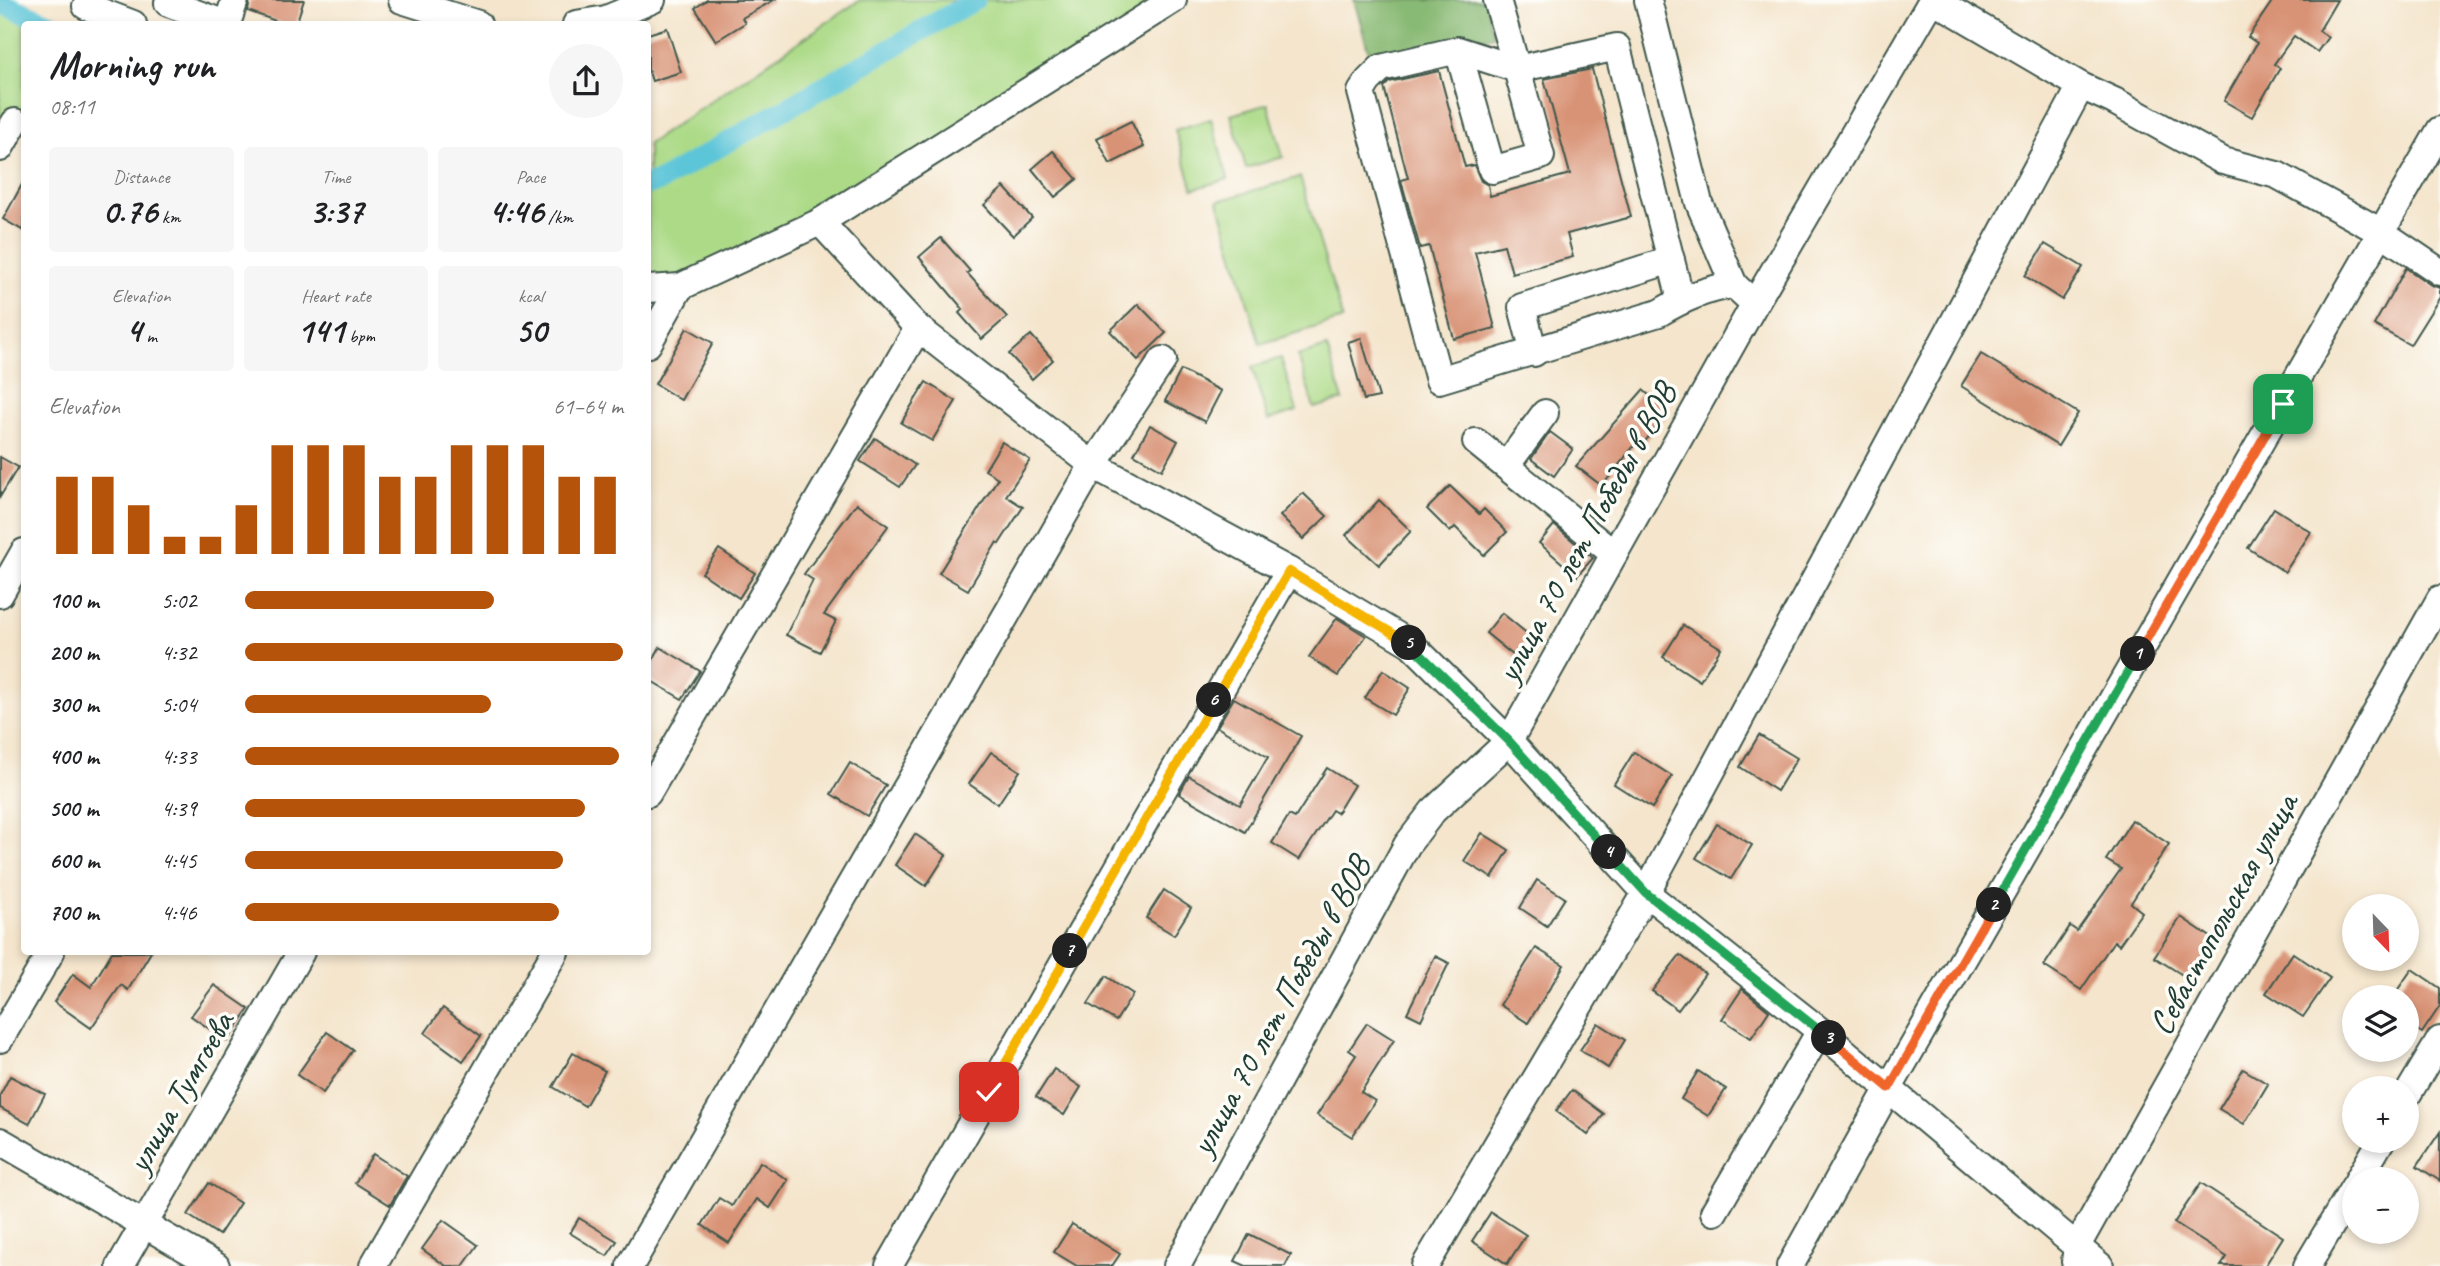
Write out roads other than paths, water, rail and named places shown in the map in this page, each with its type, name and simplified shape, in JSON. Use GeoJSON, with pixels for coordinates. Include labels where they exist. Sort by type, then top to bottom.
{"type":"FeatureCollection","features":[{"type":"Feature","properties":{"kind":"street"},"geometry":{"type":"LineString","coordinates":[[227,21],[234,0]]}},
{"type":"Feature","properties":{"kind":"street"},"geometry":{"type":"LineString","coordinates":[[402,0],[468,21]]}},
{"type":"Feature","properties":{"kind":"street"},"geometry":{"type":"LineString","coordinates":[[594,21],[606,19],[652,0]]}},
{"type":"Feature","properties":{"kind":"street"},"geometry":{"type":"LineString","coordinates":[[651,289],[680,288],[820,222],[1173,0]]}},
{"type":"Feature","properties":{"kind":"street"},"geometry":{"type":"LineString","coordinates":[[1458,50],[1492,170],[1541,156],[1497,0]]}},
{"type":"Feature","properties":{"kind":"street"},"geometry":{"type":"LineString","coordinates":[[1648,0],[1699,203],[1734,285],[1754,305]]}},
{"type":"Feature","properties":{"kind":"street"},"geometry":{"type":"LineString","coordinates":[[1933,0],[2081,86],[2114,101],[2222,161],[2277,175],[2381,232],[2440,272]]}},
{"type":"Feature","properties":{"kind":"street","name":"улица 70 лет Победы в ВОВ"},"geometry":{"type":"LineString","coordinates":[[1177,1266],[1407,845],[1433,811],[1509,741],[1754,305],[1933,0]]}},
{"type":"Feature","properties":{"kind":"street"},"geometry":{"type":"LineString","coordinates":[[168,3],[218,21]]}},
{"type":"Feature","properties":{"kind":"street"},"geometry":{"type":"LineString","coordinates":[[84,8],[124,21]]}},
{"type":"Feature","properties":{"kind":"street"},"geometry":{"type":"LineString","coordinates":[[1681,300],[1617,47],[1517,69],[1458,50],[1381,68],[1368,81],[1362,92],[1439,380],[1660,313],[1681,300],[1710,289],[1734,285]]}},
{"type":"Feature","properties":{"kind":"street"},"geometry":{"type":"LineString","coordinates":[[1425,1266],[1646,893],[2081,86]]}},
{"type":"Feature","properties":{"kind":"street"},"geometry":{"type":"LineString","coordinates":[[0,148],[13,121]]}},
{"type":"Feature","properties":{"kind":"street"},"geometry":{"type":"LineString","coordinates":[[1790,1266],[1889,1088],[2440,130]]}},
{"type":"Feature","properties":{"kind":"street"},"geometry":{"type":"LineString","coordinates":[[820,222],[918,328],[1093,465],[1289,571],[1411,645],[1509,741],[1646,893],[1889,1088],[2076,1256],[2101,1266]]}},
{"type":"Feature","properties":{"kind":"street"},"geometry":{"type":"LineString","coordinates":[[1534,353],[1522,307],[1671,260]]}},
{"type":"Feature","properties":{"kind":"street"},"geometry":{"type":"LineString","coordinates":[[651,339],[680,288]]}},
{"type":"Feature","properties":{"kind":"street"},"geometry":{"type":"LineString","coordinates":[[651,788],[918,328]]}},
{"type":"Feature","properties":{"kind":"street"},"geometry":{"type":"LineString","coordinates":[[630,1266],[1093,465],[1163,360]]}},
{"type":"Feature","properties":{"kind":"street"},"geometry":{"type":"LineString","coordinates":[[1506,466],[1545,413]]}},
{"type":"Feature","properties":{"kind":"street"},"geometry":{"type":"LineString","coordinates":[[1476,442],[1614,554]]}},
{"type":"Feature","properties":{"kind":"street"},"geometry":{"type":"LineString","coordinates":[[0,594],[21,557]]}},
{"type":"Feature","properties":{"kind":"street"},"geometry":{"type":"LineString","coordinates":[[888,1266],[1289,571]]}},
{"type":"Feature","properties":{"kind":"street","name":"Севастопольская улица"},"geometry":{"type":"LineString","coordinates":[[2076,1256],[2440,599]]}},
{"type":"Feature","properties":{"kind":"street"},"geometry":{"type":"LineString","coordinates":[[0,1039],[49,955]]}},
{"type":"Feature","properties":{"kind":"street","name":"улица Тумгоева"},"geometry":{"type":"LineString","coordinates":[[120,1266],[299,955]]}},
{"type":"Feature","properties":{"kind":"street"},"geometry":{"type":"LineString","coordinates":[[373,1266],[553,955]]}},
{"type":"Feature","properties":{"kind":"street"},"geometry":{"type":"LineString","coordinates":[[1714,1212],[1820,1031]]}},
{"type":"Feature","properties":{"kind":"street"},"geometry":{"type":"LineString","coordinates":[[2419,1076],[2440,1040]]}},
{"type":"Feature","properties":{"kind":"street"},"geometry":{"type":"LineString","coordinates":[[0,1141],[216,1266]]}},
{"type":"Feature","properties":{"kind":"street"},"geometry":{"type":"LineString","coordinates":[[2308,1266],[2342,1208]]}},
{"type":"Feature","properties":{"kind":"waterway"},"geometry":{"type":"LineString","coordinates":[[651,183],[660,181],[975,0]]}},
{"type":"Feature","properties":{"kind":"waterway"},"geometry":{"type":"LineString","coordinates":[[0,3],[44,21]]}}]}
